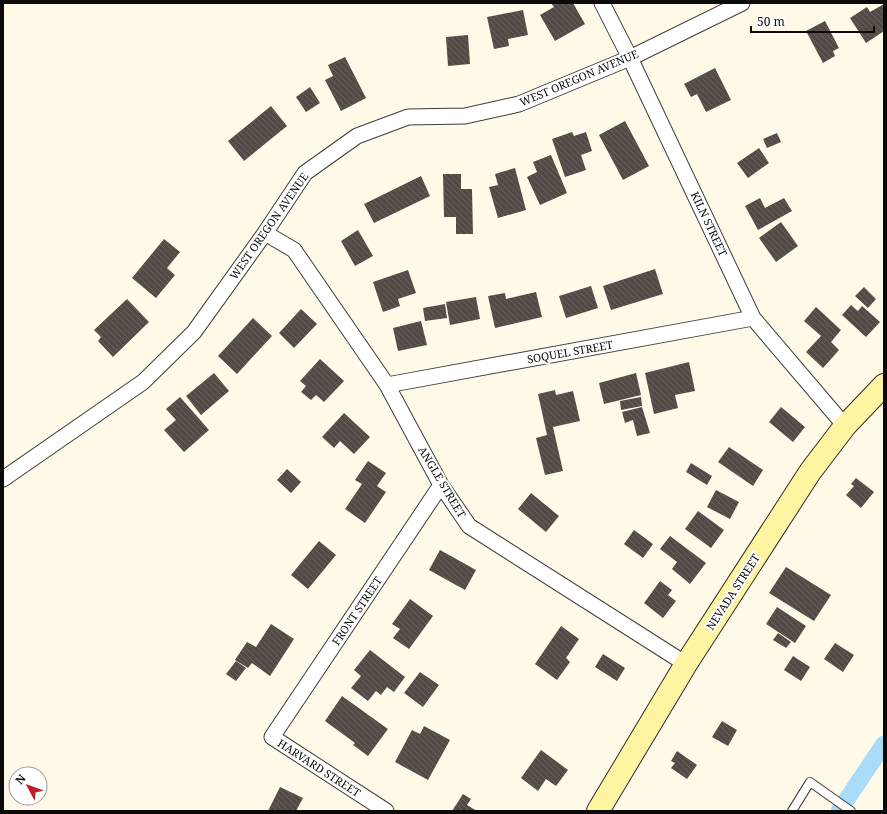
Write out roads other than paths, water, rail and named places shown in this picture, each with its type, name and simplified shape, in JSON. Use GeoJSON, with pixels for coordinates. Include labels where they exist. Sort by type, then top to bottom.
{"type":"FeatureCollection","features":[{"type":"Feature","properties":{"kind":"main road","name":"NEVADA STREET"},"geometry":{"type":"LineString","coordinates":[[598,811],[686,664],[810,472],[845,426],[884,385]]}},
{"type":"Feature","properties":{"kind":"street","name":"KILN STREET"},"geometry":{"type":"LineString","coordinates":[[602,3],[630,58],[753,318],[845,426]]}},
{"type":"Feature","properties":{"kind":"street","name":"WEST OREGON AVENUE"},"geometry":{"type":"LineString","coordinates":[[3,479],[143,382],[194,332],[306,173],[357,136],[408,118],[465,116],[519,104],[630,58],[742,3]]}},
{"type":"Feature","properties":{"kind":"street","name":"ANGLE STREET"},"geometry":{"type":"LineString","coordinates":[[265,232],[294,250],[387,385],[441,485],[469,526],[686,664]]}},
{"type":"Feature","properties":{"kind":"street","name":"SOQUEL STREET"},"geometry":{"type":"LineString","coordinates":[[387,385],[753,318]]}},
{"type":"Feature","properties":{"kind":"street","name":"FRONT STREET"},"geometry":{"type":"LineString","coordinates":[[272,737],[441,485]]}},
{"type":"Feature","properties":{"kind":"street","name":"HARVARD STREET"},"geometry":{"type":"LineString","coordinates":[[272,737],[386,811]]}},
{"type":"Feature","properties":{"kind":"lane"},"geometry":{"type":"LineString","coordinates":[[792,811],[810,782],[851,811]]}},
{"type":"Feature","properties":{"kind":"waterway"},"geometry":{"type":"LineString","coordinates":[[839,811],[884,744]]}}]}
